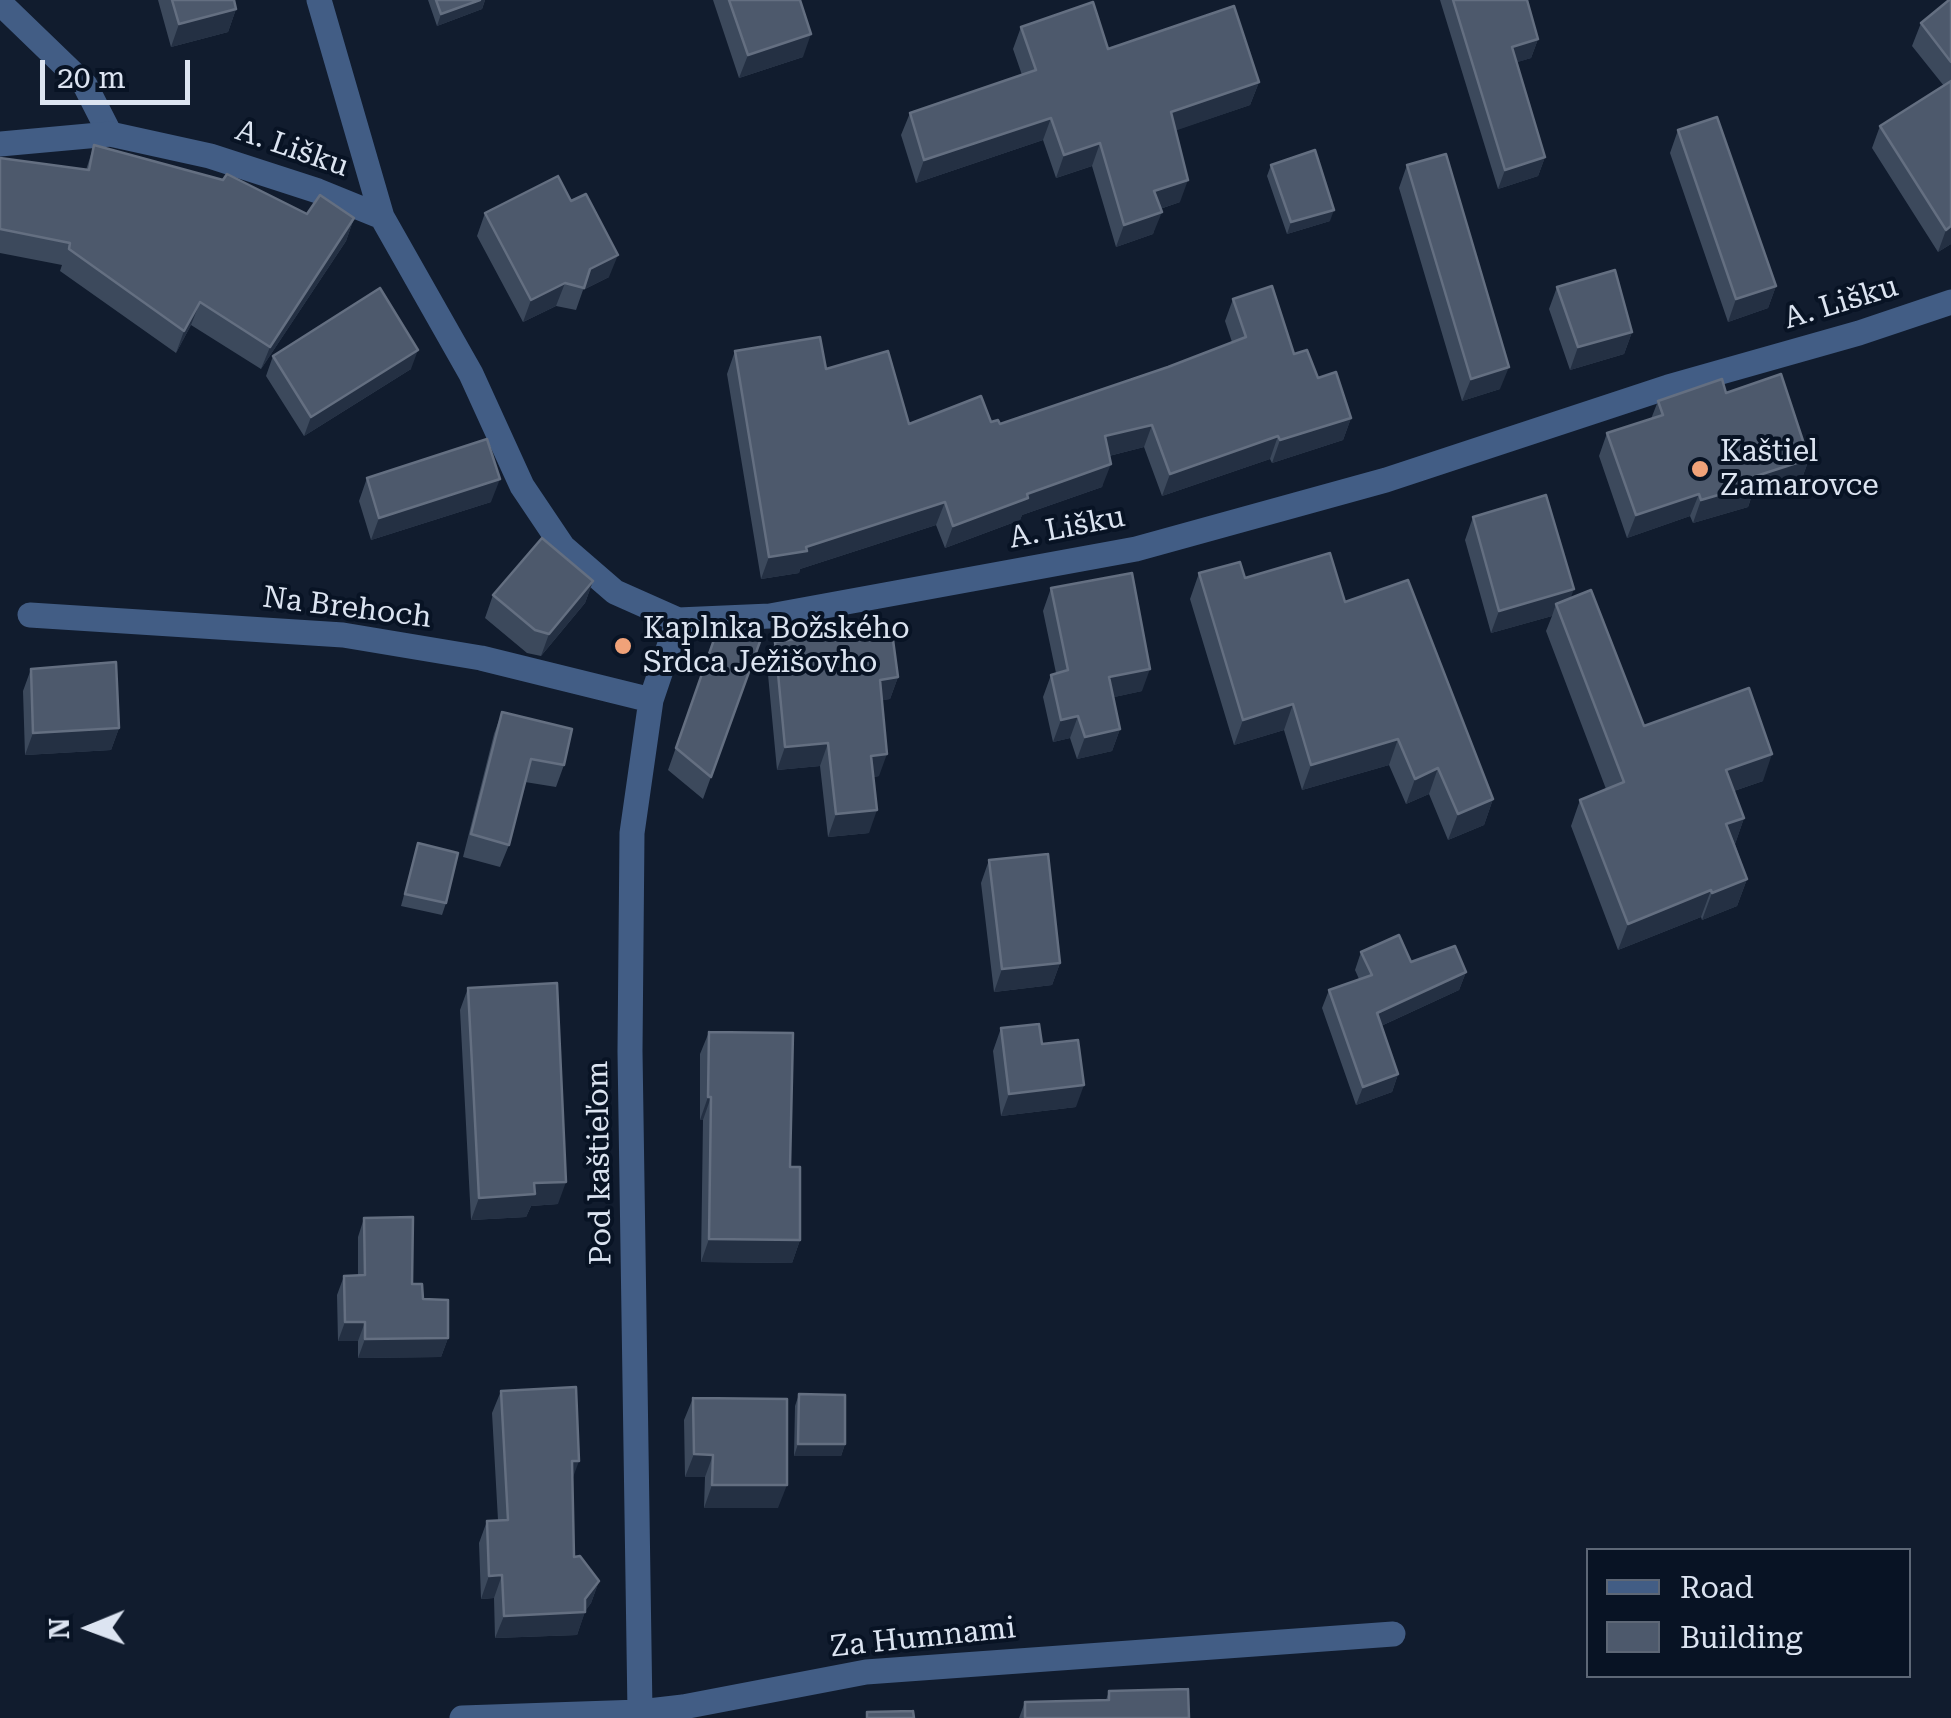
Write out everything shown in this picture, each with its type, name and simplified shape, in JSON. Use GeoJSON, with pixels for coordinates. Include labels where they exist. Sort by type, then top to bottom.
{"type":"FeatureCollection","features":[{"type":"Feature","properties":{"kind":"street","name":"A. Lišku"},"geometry":{"type":"LineString","coordinates":[[319,0],[382,217],[471,374],[522,486],[563,546],[615,592],[678,620],[770,616],[1136,548],[1386,480],[1668,387],[1859,333],[1951,302]]}},
{"type":"Feature","properties":{"kind":"street"},"geometry":{"type":"LineString","coordinates":[[0,3],[86,85],[110,134]]}},
{"type":"Feature","properties":{"kind":"street","name":"A. Lišku"},"geometry":{"type":"LineString","coordinates":[[0,144],[110,134],[210,156],[318,191],[382,217]]}},
{"type":"Feature","properties":{"kind":"street","name":"Na Brehoch"},"geometry":{"type":"LineString","coordinates":[[30,615],[343,635],[481,658],[651,700]]}},
{"type":"Feature","properties":{"kind":"street","name":"Pod kaštieľom"},"geometry":{"type":"LineString","coordinates":[[640,1712],[630,1051],[632,834],[651,700],[678,620]]}},
{"type":"Feature","properties":{"kind":"street","name":"Za Humnami"},"geometry":{"type":"LineString","coordinates":[[462,1718],[640,1712],[866,1672],[1393,1634]]}},
{"type":"Feature","properties":{"kind":"building"},"geometry":{"type":"Polygon","coordinates":[[[172,0],[234,0],[236,9],[179,24],[172,0]]]}},
{"type":"Feature","properties":{"kind":"building"},"geometry":{"type":"Polygon","coordinates":[[[436,0],[480,0],[441,14],[436,0]]]}},
{"type":"Feature","properties":{"kind":"building"},"geometry":{"type":"Polygon","coordinates":[[[729,0],[800,0],[811,34],[748,55],[729,0]]]}},
{"type":"Feature","properties":{"kind":"building"},"geometry":{"type":"Polygon","coordinates":[[[1453,0],[1527,0],[1538,39],[1512,47],[1545,157],[1505,170],[1453,0]]]}},
{"type":"Feature","properties":{"kind":"building"},"geometry":{"type":"Polygon","coordinates":[[[1951,0],[1951,62],[1921,23],[1951,0]]]}},
{"type":"Feature","properties":{"kind":"building"},"geometry":{"type":"Polygon","coordinates":[[[1093,2],[1108,49],[1234,6],[1259,82],[1171,112],[1188,180],[1154,191],[1162,212],[1124,225],[1100,143],[1064,155],[1051,118],[924,160],[910,113],[1036,70],[1021,27],[1093,2]]]}},
{"type":"Feature","properties":{"kind":"building"},"geometry":{"type":"Polygon","coordinates":[[[1951,81],[1951,226],[1946,230],[1880,126],[1951,81]]]}},
{"type":"Feature","properties":{"kind":"building"},"geometry":{"type":"Polygon","coordinates":[[[1717,117],[1776,286],[1736,299],[1678,130],[1717,117]]]}},
{"type":"Feature","properties":{"kind":"building"},"geometry":{"type":"Polygon","coordinates":[[[94,145],[223,180],[227,174],[307,214],[320,195],[354,218],[270,347],[200,302],[184,331],[69,249],[70,243],[0,229],[0,158],[89,170],[94,145]]]}},
{"type":"Feature","properties":{"kind":"building"},"geometry":{"type":"Polygon","coordinates":[[[1315,150],[1334,210],[1291,222],[1271,165],[1315,150]]]}},
{"type":"Feature","properties":{"kind":"building"},"geometry":{"type":"Polygon","coordinates":[[[1446,154],[1509,367],[1471,379],[1407,165],[1446,154]]]}},
{"type":"Feature","properties":{"kind":"building"},"geometry":{"type":"Polygon","coordinates":[[[558,176],[571,201],[586,194],[618,255],[590,269],[584,288],[565,283],[531,300],[485,213],[558,176]]]}},
{"type":"Feature","properties":{"kind":"building"},"geometry":{"type":"Polygon","coordinates":[[[1615,270],[1632,332],[1578,347],[1557,287],[1615,270]]]}},
{"type":"Feature","properties":{"kind":"building"},"geometry":{"type":"Polygon","coordinates":[[[1272,286],[1294,354],[1307,350],[1318,378],[1336,372],[1351,418],[1280,440],[1278,436],[1170,474],[1152,425],[1105,436],[1111,464],[953,526],[945,502],[806,547],[807,551],[769,557],[735,351],[820,337],[826,369],[888,351],[909,424],[981,396],[991,422],[998,420],[1000,424],[1246,337],[1233,299],[1272,286]]]}},
{"type":"Feature","properties":{"kind":"building"},"geometry":{"type":"Polygon","coordinates":[[[380,288],[418,350],[311,417],[273,356],[380,288]]]}},
{"type":"Feature","properties":{"kind":"building","name":"Kaštiel Zamarovce"},"geometry":{"type":"Polygon","coordinates":[[[1781,374],[1809,459],[1753,477],[1756,484],[1701,500],[1699,494],[1636,515],[1607,433],[1663,415],[1658,401],[1722,379],[1726,393],[1781,374]]]}},
{"type":"Feature","properties":{"kind":"building"},"geometry":{"type":"Polygon","coordinates":[[[487,439],[500,479],[379,518],[367,478],[487,439]]]}},
{"type":"Feature","properties":{"kind":"building"},"geometry":{"type":"Polygon","coordinates":[[[1546,495],[1574,589],[1499,611],[1473,517],[1546,495]]]}},
{"type":"Feature","properties":{"kind":"building"},"geometry":{"type":"Polygon","coordinates":[[[542,538],[593,581],[549,634],[535,630],[493,595],[542,538]]]}},
{"type":"Feature","properties":{"kind":"building"},"geometry":{"type":"Polygon","coordinates":[[[1330,553],[1345,602],[1408,580],[1493,799],[1458,814],[1438,768],[1415,779],[1398,739],[1311,765],[1293,704],[1243,720],[1199,573],[1240,562],[1245,578],[1330,553]]]}},
{"type":"Feature","properties":{"kind":"building"},"geometry":{"type":"Polygon","coordinates":[[[1132,573],[1150,669],[1109,677],[1120,729],[1085,737],[1078,716],[1061,720],[1051,675],[1068,670],[1051,588],[1132,573]]]}},
{"type":"Feature","properties":{"kind":"building"},"geometry":{"type":"Polygon","coordinates":[[[1591,590],[1644,726],[1749,688],[1772,754],[1726,770],[1744,818],[1726,824],[1747,879],[1628,924],[1580,800],[1624,782],[1556,604],[1591,590]]]}},
{"type":"Feature","properties":{"kind":"building"},"geometry":{"type":"Polygon","coordinates":[[[891,625],[898,677],[880,680],[887,754],[871,756],[877,810],[836,814],[828,743],[785,747],[775,642],[891,625]]]}},
{"type":"Feature","properties":{"kind":"building"},"geometry":{"type":"Polygon","coordinates":[[[716,634],[730,639],[762,636],[711,777],[676,748],[716,634]]]}},
{"type":"Feature","properties":{"kind":"building"},"geometry":{"type":"Polygon","coordinates":[[[116,662],[119,728],[33,733],[31,669],[116,662]]]}},
{"type":"Feature","properties":{"kind":"building"},"geometry":{"type":"Polygon","coordinates":[[[502,712],[572,729],[564,765],[531,759],[509,845],[471,834],[502,712]]]}},
{"type":"Feature","properties":{"kind":"building"},"geometry":{"type":"Polygon","coordinates":[[[418,843],[458,853],[446,903],[405,894],[418,843]]]}},
{"type":"Feature","properties":{"kind":"building"},"geometry":{"type":"Polygon","coordinates":[[[1048,854],[1060,963],[1002,969],[989,860],[1048,854]]]}},
{"type":"Feature","properties":{"kind":"building"},"geometry":{"type":"Polygon","coordinates":[[[1399,935],[1411,962],[1455,946],[1466,972],[1377,1013],[1398,1074],[1363,1087],[1329,990],[1372,975],[1361,952],[1399,935]]]}},
{"type":"Feature","properties":{"kind":"building"},"geometry":{"type":"Polygon","coordinates":[[[557,983],[566,1182],[534,1183],[535,1194],[479,1198],[468,988],[557,983]]]}},
{"type":"Feature","properties":{"kind":"building"},"geometry":{"type":"Polygon","coordinates":[[[1039,1024],[1042,1044],[1078,1040],[1084,1085],[1009,1094],[1001,1028],[1039,1024]]]}},
{"type":"Feature","properties":{"kind":"building"},"geometry":{"type":"Polygon","coordinates":[[[709,1032],[793,1033],[790,1167],[800,1167],[800,1240],[709,1239],[709,1032]]]}},
{"type":"Feature","properties":{"kind":"building"},"geometry":{"type":"Polygon","coordinates":[[[413,1217],[412,1284],[422,1284],[423,1299],[448,1300],[448,1338],[365,1339],[365,1322],[345,1322],[344,1276],[365,1275],[364,1218],[413,1217]]]}},
{"type":"Feature","properties":{"kind":"building"},"geometry":{"type":"Polygon","coordinates":[[[576,1387],[579,1461],[572,1461],[574,1557],[580,1556],[599,1581],[585,1599],[585,1612],[504,1616],[502,1575],[489,1576],[487,1521],[508,1520],[501,1391],[576,1387]]]}},
{"type":"Feature","properties":{"kind":"building"},"geometry":{"type":"Polygon","coordinates":[[[799,1394],[845,1395],[845,1444],[798,1444],[799,1394]]]}},
{"type":"Feature","properties":{"kind":"building"},"geometry":{"type":"Polygon","coordinates":[[[693,1398],[787,1399],[787,1485],[712,1485],[713,1455],[694,1454],[693,1398]]]}},
{"type":"Feature","properties":{"kind":"building"},"geometry":{"type":"Polygon","coordinates":[[[1188,1689],[1189,1718],[1025,1718],[1025,1702],[1109,1700],[1109,1691],[1188,1689]]]}},
{"type":"Feature","properties":{"kind":"building"},"geometry":{"type":"Polygon","coordinates":[[[913,1711],[914,1718],[867,1718],[867,1712],[913,1711]]]}},
{"type":"Feature","properties":{"kind":"place","name":"Kaštiel Zamarovce"},"geometry":{"type":"Point","coordinates":[1700,469]}},
{"type":"Feature","properties":{"kind":"place","name":"Kaplnka Božského Srdca Ježišovho"},"geometry":{"type":"Point","coordinates":[623,646]}}]}
